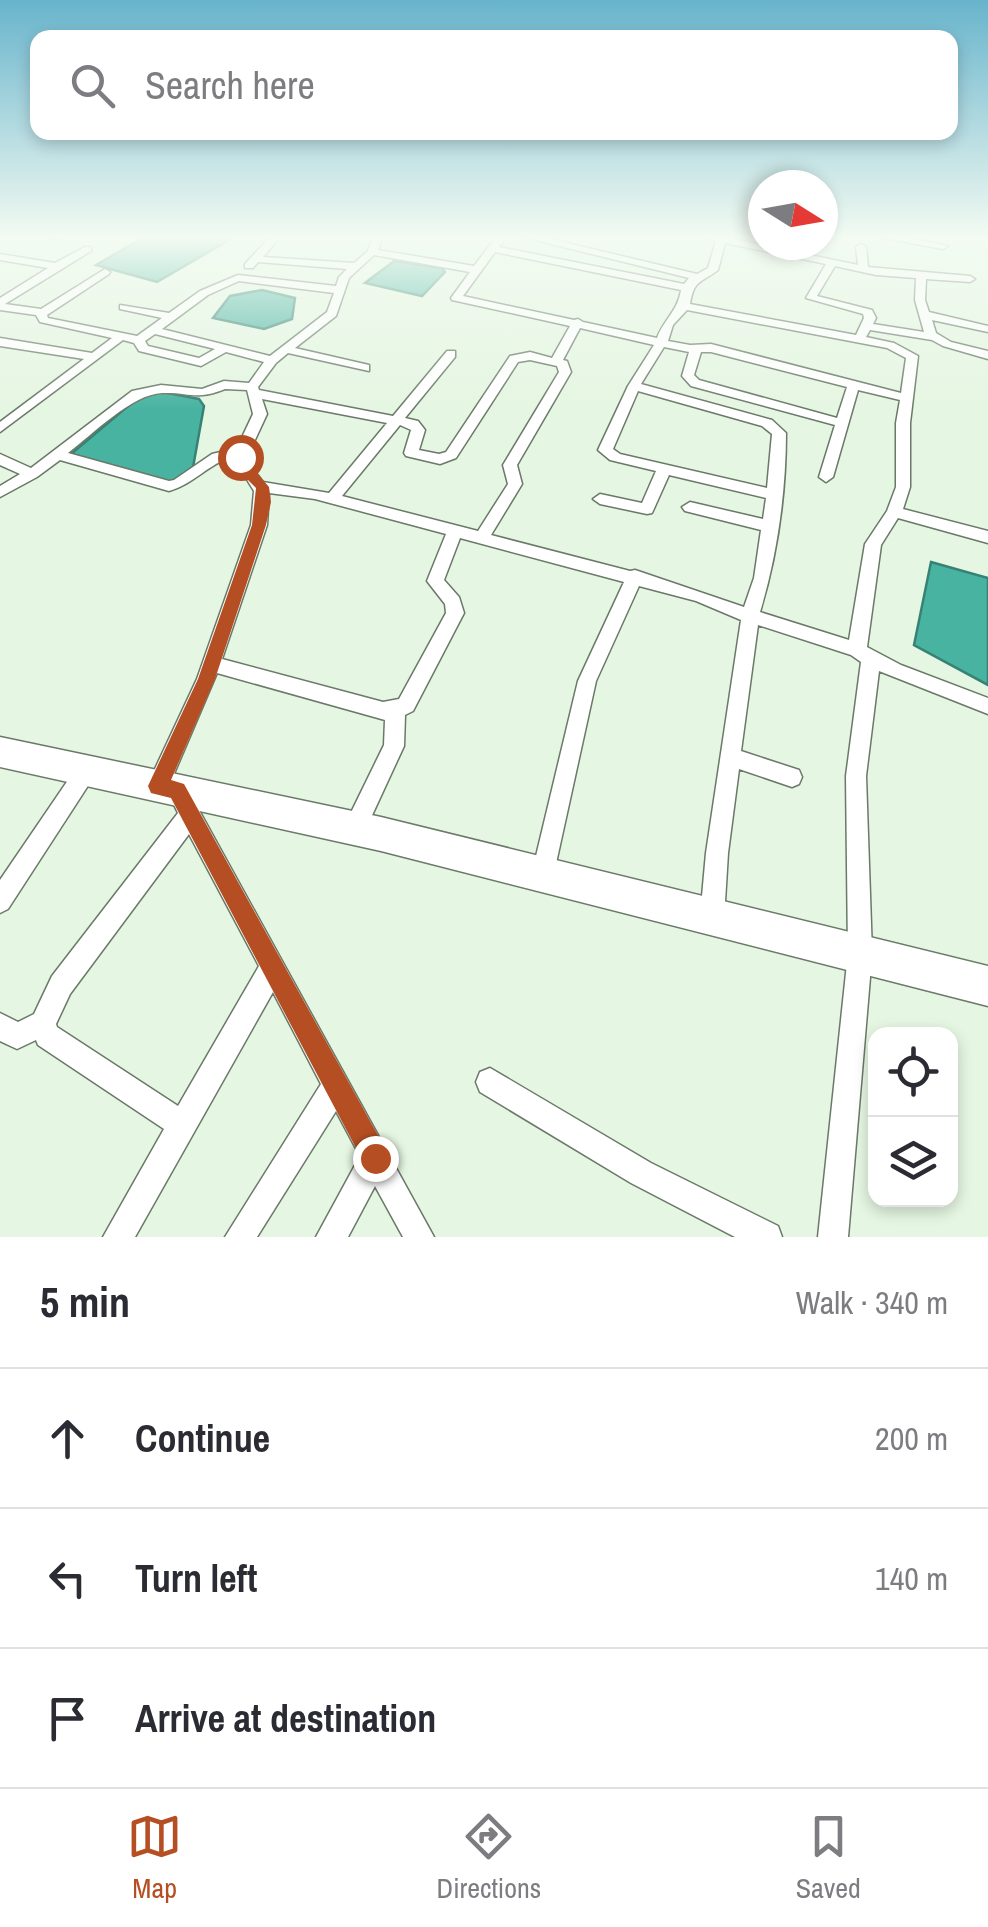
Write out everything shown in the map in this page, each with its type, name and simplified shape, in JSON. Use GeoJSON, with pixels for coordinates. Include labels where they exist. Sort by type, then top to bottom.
{"type":"FeatureCollection","features":[{"type":"Feature","properties":{"kind":"main road"},"geometry":{"type":"LineString","coordinates":[[0,752],[86,771],[175,797],[354,829],[988,986]]}},
{"type":"Feature","properties":{"kind":"street"},"geometry":{"type":"LineString","coordinates":[[0,305],[42,312],[70,294]]}},
{"type":"Feature","properties":{"kind":"street"},"geometry":{"type":"LineString","coordinates":[[42,312],[44,320],[139,340],[203,294]]}},
{"type":"Feature","properties":{"kind":"street"},"geometry":{"type":"LineString","coordinates":[[0,1026],[17,1036],[43,1023],[61,985],[175,797],[211,664],[264,502],[262,487],[243,467],[240,452],[260,414],[253,390],[272,360],[332,314],[338,294]]}},
{"type":"Feature","properties":{"kind":"street"},"geometry":{"type":"LineString","coordinates":[[460,294],[456,298],[696,350],[712,348],[906,398]]}},
{"type":"Feature","properties":{"kind":"street"},"geometry":{"type":"LineString","coordinates":[[686,294],[684,306],[672,317],[634,386],[605,450],[615,457],[774,495]]}},
{"type":"Feature","properties":{"kind":"street"},"geometry":{"type":"LineString","coordinates":[[814,294],[812,298],[868,312],[862,333]]}},
{"type":"Feature","properties":{"kind":"street"},"geometry":{"type":"LineString","coordinates":[[920,294],[933,336]]}},
{"type":"Feature","properties":{"kind":"street"},"geometry":{"type":"LineString","coordinates":[[684,306],[862,333],[933,336],[988,354]]}},
{"type":"Feature","properties":{"kind":"street"},"geometry":{"type":"LineString","coordinates":[[124,307],[173,317]]}},
{"type":"Feature","properties":{"kind":"street"},"geometry":{"type":"LineString","coordinates":[[926,315],[988,329]]}},
{"type":"Feature","properties":{"kind":"street"},"geometry":{"type":"LineString","coordinates":[[556,362],[578,322]]}},
{"type":"Feature","properties":{"kind":"street"},"geometry":{"type":"LineString","coordinates":[[156,331],[272,360]]}},
{"type":"Feature","properties":{"kind":"street"},"geometry":{"type":"LineString","coordinates":[[834,1237],[860,954],[856,776],[873,544],[894,512],[903,487],[906,398],[912,356],[862,333]]}},
{"type":"Feature","properties":{"kind":"street"},"geometry":{"type":"LineString","coordinates":[[0,428],[119,338]]}},
{"type":"Feature","properties":{"kind":"street"},"geometry":{"type":"LineString","coordinates":[[139,340],[143,348],[196,361],[222,350]]}},
{"type":"Feature","properties":{"kind":"street"},"geometry":{"type":"LineString","coordinates":[[0,342],[96,358]]}},
{"type":"Feature","properties":{"kind":"street"},"geometry":{"type":"LineString","coordinates":[[286,349],[365,368]]}},
{"type":"Feature","properties":{"kind":"street"},"geometry":{"type":"LineString","coordinates":[[696,350],[688,376],[695,383],[841,423]]}},
{"type":"Feature","properties":{"kind":"street"},"geometry":{"type":"LineString","coordinates":[[332,499],[451,354]]}},
{"type":"Feature","properties":{"kind":"street"},"geometry":{"type":"LineString","coordinates":[[0,492],[32,474],[126,402],[149,390],[203,393],[224,385],[393,420],[416,426],[411,453],[448,457],[514,358],[530,356],[567,367],[510,464],[515,484],[482,539]]}},
{"type":"Feature","properties":{"kind":"street"},"geometry":{"type":"LineString","coordinates":[[634,386],[774,426],[779,433],[780,458],[762,578],[750,616],[717,853],[712,919]]}},
{"type":"Feature","properties":{"kind":"street"},"geometry":{"type":"LineString","coordinates":[[826,477],[852,386]]}},
{"type":"Feature","properties":{"kind":"street"},"geometry":{"type":"LineString","coordinates":[[58,455],[169,486],[182,482],[219,453],[240,452]]}},
{"type":"Feature","properties":{"kind":"street"},"geometry":{"type":"LineString","coordinates":[[0,460],[32,474]]}},
{"type":"Feature","properties":{"kind":"street"},"geometry":{"type":"LineString","coordinates":[[600,499],[648,509],[664,470]]}},
{"type":"Feature","properties":{"kind":"street"},"geometry":{"type":"LineString","coordinates":[[262,487],[332,499],[636,576],[864,654],[988,706]]}},
{"type":"Feature","properties":{"kind":"street"},"geometry":{"type":"LineString","coordinates":[[690,507],[769,526]]}},
{"type":"Feature","properties":{"kind":"street"},"geometry":{"type":"LineString","coordinates":[[894,512],[988,537]]}},
{"type":"Feature","properties":{"kind":"street"},"geometry":{"type":"LineString","coordinates":[[211,664],[383,712],[406,705],[455,613],[453,602],[435,581],[455,530]]}},
{"type":"Feature","properties":{"kind":"street"},"geometry":{"type":"LineString","coordinates":[[542,877],[587,681],[636,576]]}},
{"type":"Feature","properties":{"kind":"street"},"geometry":{"type":"LineString","coordinates":[[354,829],[394,746],[395,711]]}},
{"type":"Feature","properties":{"kind":"street"},"geometry":{"type":"LineString","coordinates":[[731,757],[792,778]]}},
{"type":"Feature","properties":{"kind":"street"},"geometry":{"type":"LineString","coordinates":[[0,901],[86,771]]}},
{"type":"Feature","properties":{"kind":"street"},"geometry":{"type":"LineString","coordinates":[[175,797],[418,1237]]}},
{"type":"Feature","properties":{"kind":"street"},"geometry":{"type":"LineString","coordinates":[[118,1237],[272,968]]}},
{"type":"Feature","properties":{"kind":"street"},"geometry":{"type":"LineString","coordinates":[[43,1023],[47,1036],[182,1124]]}},
{"type":"Feature","properties":{"kind":"street"},"geometry":{"type":"LineString","coordinates":[[490,1082],[641,1173],[768,1237]]}},
{"type":"Feature","properties":{"kind":"street"},"geometry":{"type":"LineString","coordinates":[[240,1237],[336,1086]]}},
{"type":"Feature","properties":{"kind":"street"},"geometry":{"type":"LineString","coordinates":[[331,1237],[375,1158]]}},
{"type":"Feature","properties":{"kind":"water"},"geometry":{"type":"Polygon","coordinates":[[[277,294],[295,298],[292,319],[264,329],[213,318],[230,296],[277,294]]]}},
{"type":"Feature","properties":{"kind":"water"},"geometry":{"type":"Polygon","coordinates":[[[162,392],[199,399],[204,406],[192,473],[174,483],[71,454],[140,396],[162,392]]]}},
{"type":"Feature","properties":{"kind":"water"},"geometry":{"type":"Polygon","coordinates":[[[931,562],[988,578],[988,685],[914,645],[931,562]]]}},
{"type":"Feature","properties":{"kind":"route"},"geometry":{"type":"LineString","coordinates":[[240,457],[243,467],[262,487],[264,502],[259,525],[206,679],[158,786],[177,790],[375,1158]]}}]}
